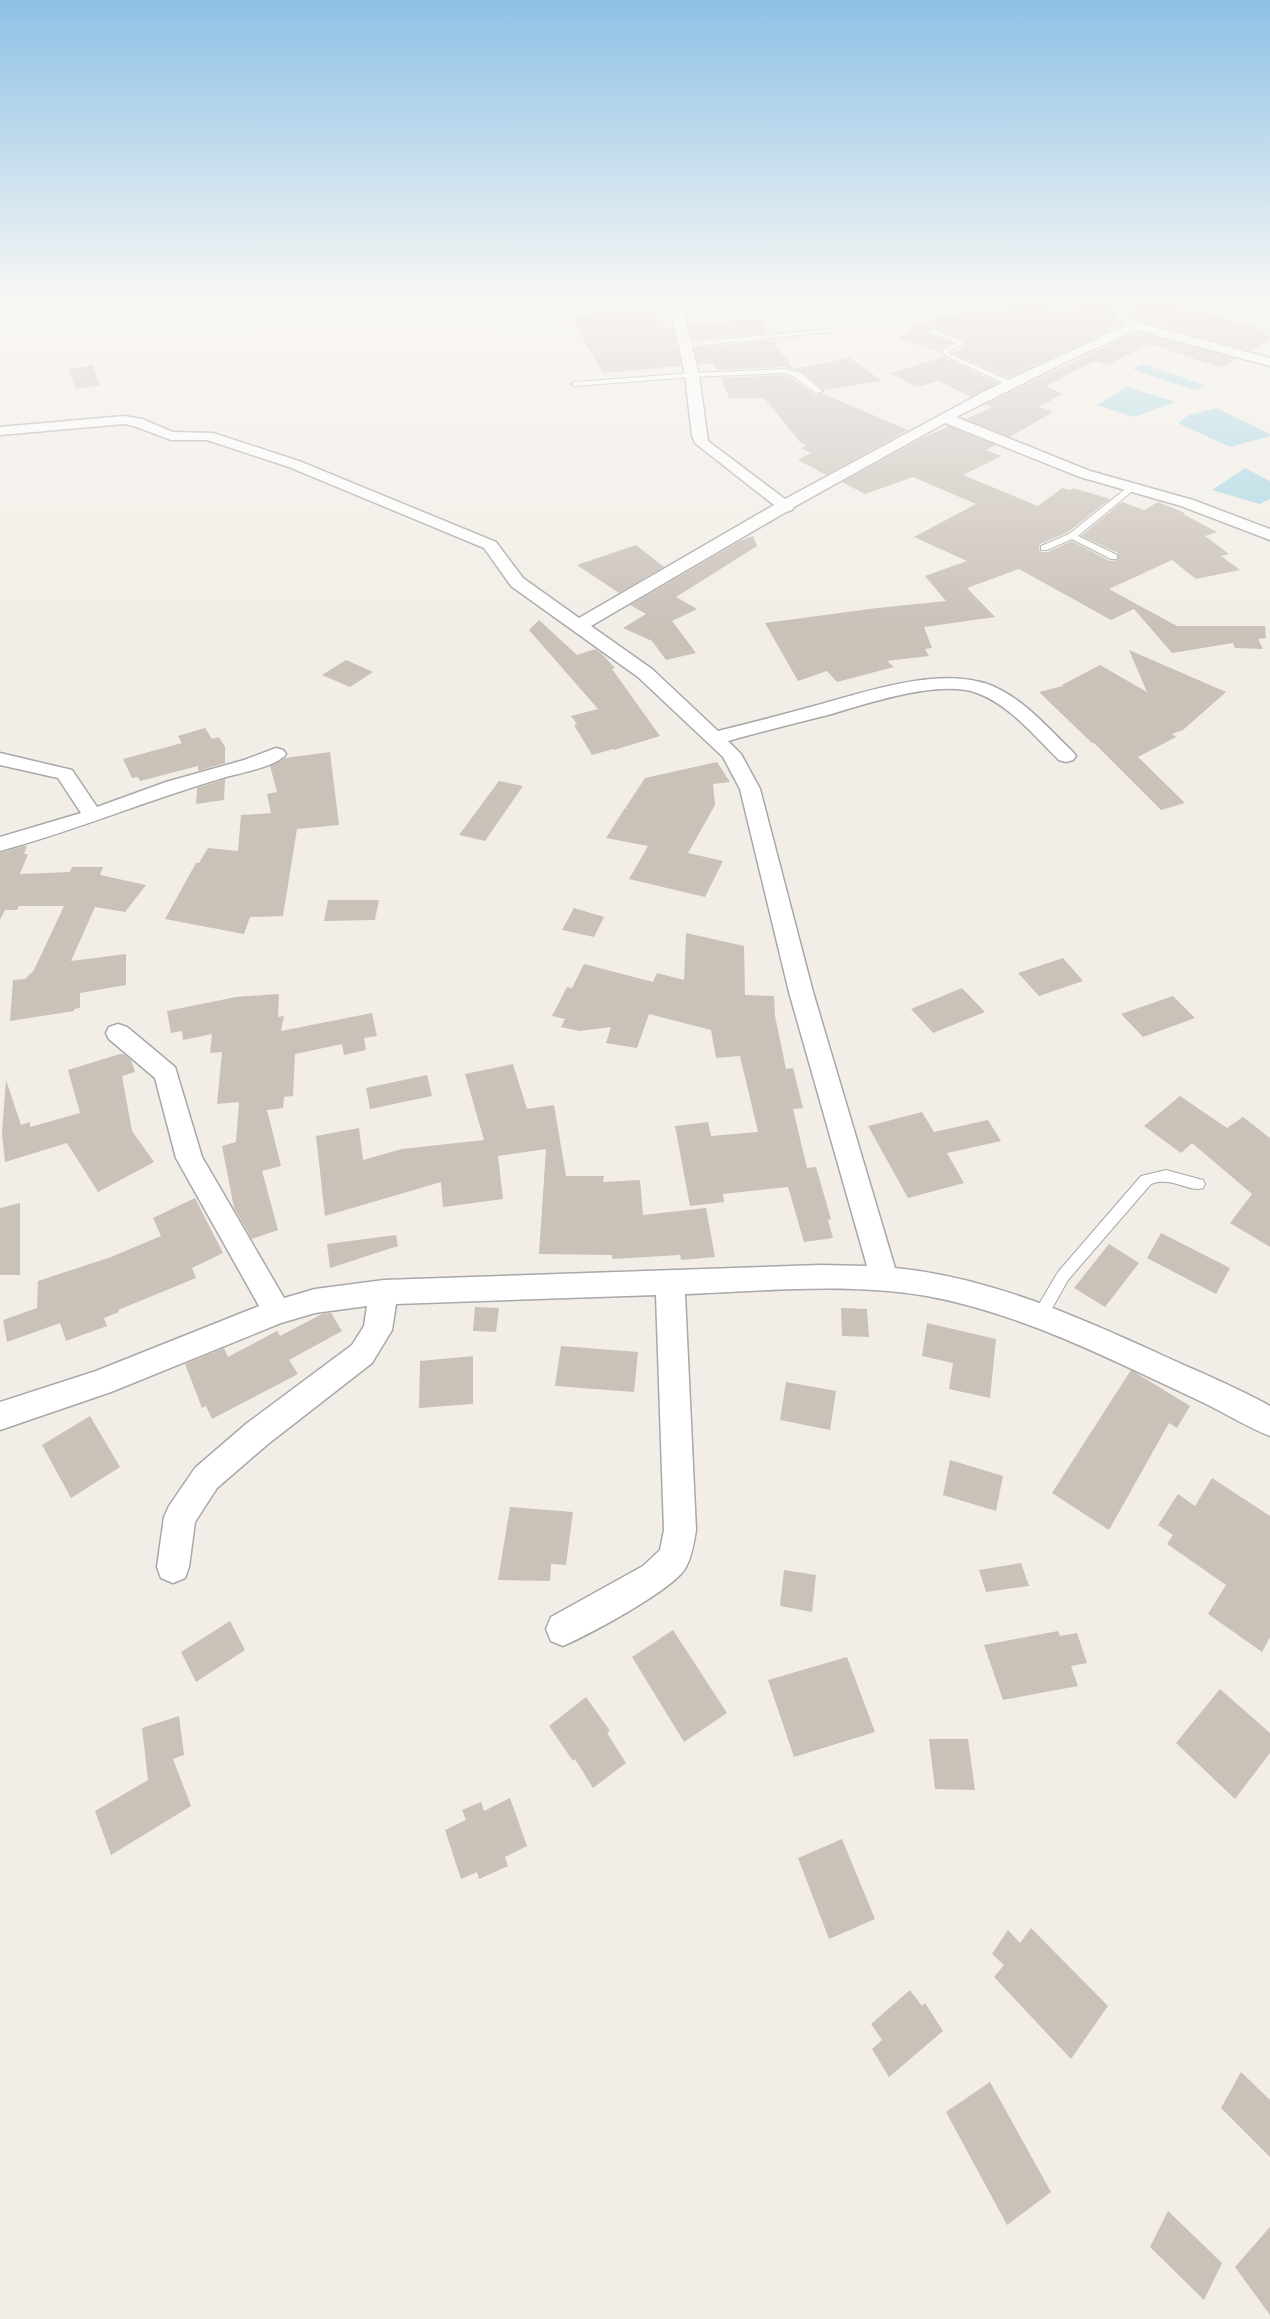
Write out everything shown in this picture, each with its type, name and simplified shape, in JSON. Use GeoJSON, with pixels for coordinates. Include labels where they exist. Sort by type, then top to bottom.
{"type":"FeatureCollection","features":[{"type":"Feature","properties":{"kind":"street"},"geometry":{"type":"LineString","coordinates":[[696,409],[699,436],[702,442],[786,506]]}},
{"type":"Feature","properties":{"kind":"street"},"geometry":{"type":"LineString","coordinates":[[578,626],[874,456],[962,409]]}},
{"type":"Feature","properties":{"kind":"street"},"geometry":{"type":"LineString","coordinates":[[945,418],[1086,474],[1187,503],[1270,535]]}},
{"type":"Feature","properties":{"kind":"street"},"geometry":{"type":"LineString","coordinates":[[0,431],[124,420],[137,422],[171,436],[208,436],[277,458],[490,545],[517,582],[645,673],[716,738],[731,754],[750,789],[801,992],[884,1278]]}},
{"type":"Feature","properties":{"kind":"street"},"geometry":{"type":"LineString","coordinates":[[716,738],[872,697],[939,684],[962,684],[982,689],[1004,701],[1066,756]]}},
{"type":"Feature","properties":{"kind":"street"},"geometry":{"type":"LineString","coordinates":[[0,844],[93,816],[173,786],[251,764],[276,754]]}},
{"type":"Feature","properties":{"kind":"street"},"geometry":{"type":"LineString","coordinates":[[0,759],[66,774],[93,816]]}},
{"type":"Feature","properties":{"kind":"street"},"geometry":{"type":"LineString","coordinates":[[118,1034],[166,1074],[190,1158],[277,1312]]}},
{"type":"Feature","properties":{"kind":"street"},"geometry":{"type":"LineString","coordinates":[[0,1416],[100,1383],[277,1312],[315,1301],[384,1292],[820,1276],[884,1278],[940,1287],[1040,1316],[1244,1407],[1270,1422]]}},
{"type":"Feature","properties":{"kind":"street"},"geometry":{"type":"LineString","coordinates":[[563,1629],[655,1577],[674,1558],[680,1530],[670,1282]]}},
{"type":"Feature","properties":{"kind":"street"},"geometry":{"type":"LineString","coordinates":[[173,1567],[180,1517],[206,1478],[257,1434],[362,1354],[378,1330],[384,1292]]}},
{"type":"Feature","properties":{"kind":"lane"},"geometry":{"type":"LineString","coordinates":[[1044,548],[1072,536],[1132,488]]}},
{"type":"Feature","properties":{"kind":"lane"},"geometry":{"type":"LineString","coordinates":[[1072,536],[1114,557]]}},
{"type":"Feature","properties":{"kind":"lane"},"geometry":{"type":"LineString","coordinates":[[1040,1316],[1063,1276],[1146,1180],[1156,1175],[1170,1174],[1198,1184]]}},
{"type":"Feature","properties":{"kind":"water"},"geometry":{"type":"Polygon","coordinates":[[[1110,409],[1155,409],[1134,417],[1110,409]]]}},
{"type":"Feature","properties":{"kind":"water"},"geometry":{"type":"Polygon","coordinates":[[[1219,409],[1270,434],[1270,436],[1230,447],[1178,423],[1189,415],[1219,409]]]}},
{"type":"Feature","properties":{"kind":"water"},"geometry":{"type":"Polygon","coordinates":[[[1245,468],[1270,481],[1270,499],[1260,504],[1212,490],[1245,468]]]}},
{"type":"Feature","properties":{"kind":"building"},"geometry":{"type":"Polygon","coordinates":[[[773,409],[859,409],[908,430],[826,475],[798,460],[811,453],[801,448],[807,446],[800,442],[773,409]]]}},
{"type":"Feature","properties":{"kind":"building"},"geometry":{"type":"Polygon","coordinates":[[[987,409],[1045,409],[1053,412],[1010,437],[966,419],[987,409]]]}},
{"type":"Feature","properties":{"kind":"building"},"geometry":{"type":"Polygon","coordinates":[[[949,426],[995,445],[986,450],[1001,456],[963,475],[1038,506],[1062,488],[1070,490],[1073,488],[1110,499],[1068,532],[1040,544],[1039,550],[1041,552],[1048,552],[1072,541],[1110,561],[1118,560],[1118,553],[1081,536],[1122,502],[1144,510],[1158,502],[1185,513],[1183,514],[1217,532],[1205,536],[1229,554],[1221,556],[1240,570],[1196,579],[1172,560],[1109,589],[1177,626],[1265,626],[1266,638],[1258,639],[1263,649],[1235,648],[1233,643],[1172,653],[1134,609],[1111,620],[1019,569],[967,588],[995,617],[924,627],[932,648],[925,649],[929,656],[887,661],[894,667],[837,682],[827,671],[798,681],[765,623],[946,601],[925,576],[967,561],[914,537],[976,504],[913,477],[865,494],[842,482],[924,437],[949,426]]]}},
{"type":"Feature","properties":{"kind":"building"},"geometry":{"type":"Polygon","coordinates":[[[753,536],[757,546],[676,597],[697,609],[672,621],[696,653],[666,660],[652,641],[623,628],[646,614],[630,605],[740,541],[753,536]]]}},
{"type":"Feature","properties":{"kind":"building"},"geometry":{"type":"Polygon","coordinates":[[[636,545],[664,567],[619,593],[577,565],[636,545]]]}},
{"type":"Feature","properties":{"kind":"building"},"geometry":{"type":"Polygon","coordinates":[[[539,620],[577,655],[595,649],[601,653],[615,668],[612,669],[660,736],[592,755],[574,725],[577,724],[571,716],[598,709],[529,630],[539,620]]]}},
{"type":"Feature","properties":{"kind":"building"},"geometry":{"type":"Polygon","coordinates":[[[1129,650],[1226,692],[1183,730],[1172,734],[1176,737],[1138,757],[1185,803],[1161,810],[1094,743],[1039,692],[1063,686],[1100,665],[1147,692],[1129,650]]]}},
{"type":"Feature","properties":{"kind":"building"},"geometry":{"type":"Polygon","coordinates":[[[346,660],[373,672],[350,687],[322,675],[346,660]]]}},
{"type":"Feature","properties":{"kind":"building"},"geometry":{"type":"Polygon","coordinates":[[[205,728],[212,739],[219,737],[225,747],[225,763],[198,771],[198,766],[140,781],[138,777],[132,778],[123,759],[182,743],[178,736],[205,728]]]}},
{"type":"Feature","properties":{"kind":"building"},"geometry":{"type":"Polygon","coordinates":[[[330,752],[339,825],[297,829],[283,916],[250,917],[244,934],[165,919],[196,863],[199,863],[208,848],[238,851],[241,815],[271,813],[267,794],[277,792],[270,766],[285,758],[330,752]]]}},
{"type":"Feature","properties":{"kind":"building"},"geometry":{"type":"Polygon","coordinates":[[[717,762],[730,782],[713,784],[715,805],[688,853],[723,861],[705,897],[629,879],[648,846],[606,838],[625,808],[627,809],[626,807],[645,778],[717,762]]]}},
{"type":"Feature","properties":{"kind":"building"},"geometry":{"type":"Polygon","coordinates":[[[225,779],[224,800],[196,804],[197,788],[225,779]]]}},
{"type":"Feature","properties":{"kind":"building"},"geometry":{"type":"Polygon","coordinates":[[[499,781],[523,786],[485,841],[459,835],[499,781]]]}},
{"type":"Feature","properties":{"kind":"building"},"geometry":{"type":"Polygon","coordinates":[[[27,846],[24,854],[28,854],[20,874],[70,872],[72,867],[103,867],[100,875],[146,885],[125,912],[95,907],[71,961],[126,954],[126,985],[80,993],[80,1008],[74,1009],[74,1011],[10,1021],[13,980],[25,979],[34,970],[64,906],[19,906],[17,910],[5,910],[0,920],[0,853],[27,846]]]}},
{"type":"Feature","properties":{"kind":"building"},"geometry":{"type":"Polygon","coordinates":[[[328,900],[379,900],[375,920],[324,921],[328,900]]]}},
{"type":"Feature","properties":{"kind":"building"},"geometry":{"type":"Polygon","coordinates":[[[574,908],[604,917],[594,937],[562,930],[574,908]]]}},
{"type":"Feature","properties":{"kind":"building"},"geometry":{"type":"Polygon","coordinates":[[[686,933],[744,946],[745,995],[774,996],[775,1016],[786,1069],[793,1068],[803,1108],[793,1109],[807,1168],[816,1167],[831,1219],[828,1220],[833,1238],[804,1242],[788,1187],[723,1194],[724,1202],[690,1206],[675,1126],[708,1122],[711,1136],[758,1132],[740,1056],[716,1058],[711,1030],[649,1014],[637,1048],[606,1043],[611,1027],[579,1031],[561,1027],[565,1019],[552,1016],[567,987],[572,988],[584,964],[653,982],[657,973],[684,980],[686,933]]]}},
{"type":"Feature","properties":{"kind":"building"},"geometry":{"type":"Polygon","coordinates":[[[1063,958],[1083,981],[1039,996],[1018,973],[1063,958]]]}},
{"type":"Feature","properties":{"kind":"building"},"geometry":{"type":"Polygon","coordinates":[[[962,988],[985,1012],[933,1033],[911,1009],[962,988]]]}},
{"type":"Feature","properties":{"kind":"building"},"geometry":{"type":"Polygon","coordinates":[[[279,994],[278,1017],[284,1016],[281,1031],[372,1013],[377,1036],[364,1038],[366,1050],[344,1055],[342,1044],[295,1054],[293,1096],[284,1097],[283,1108],[267,1110],[281,1166],[262,1171],[278,1230],[252,1239],[234,1208],[222,1146],[236,1142],[239,1102],[217,1104],[222,1052],[210,1053],[212,1034],[183,1040],[182,1031],[171,1033],[167,1011],[236,997],[279,994]]]}},
{"type":"Feature","properties":{"kind":"building"},"geometry":{"type":"Polygon","coordinates":[[[1173,996],[1195,1018],[1143,1037],[1121,1014],[1173,996]]]}},
{"type":"Feature","properties":{"kind":"building"},"geometry":{"type":"Polygon","coordinates":[[[124,1054],[131,1060],[135,1072],[122,1076],[132,1131],[154,1162],[98,1192],[67,1143],[5,1162],[2,1133],[6,1080],[21,1125],[30,1122],[30,1127],[80,1113],[68,1070],[124,1054]]]}},
{"type":"Feature","properties":{"kind":"building"},"geometry":{"type":"Polygon","coordinates":[[[513,1064],[527,1109],[554,1105],[566,1176],[604,1176],[603,1182],[640,1180],[643,1215],[706,1208],[715,1257],[681,1260],[680,1255],[612,1259],[612,1255],[539,1254],[546,1149],[498,1156],[503,1199],[443,1207],[441,1182],[325,1216],[316,1136],[359,1128],[363,1160],[402,1149],[484,1140],[465,1074],[513,1064]]]}},
{"type":"Feature","properties":{"kind":"building"},"geometry":{"type":"Polygon","coordinates":[[[427,1075],[432,1096],[370,1109],[366,1088],[427,1075]]]}},
{"type":"Feature","properties":{"kind":"building"},"geometry":{"type":"Polygon","coordinates":[[[1180,1096],[1227,1128],[1243,1117],[1270,1138],[1270,1247],[1230,1223],[1252,1194],[1192,1143],[1181,1153],[1144,1126],[1180,1096]]]}},
{"type":"Feature","properties":{"kind":"building"},"geometry":{"type":"Polygon","coordinates":[[[922,1112],[934,1132],[988,1120],[1001,1141],[947,1153],[964,1183],[908,1198],[868,1126],[922,1112]]]}},
{"type":"Feature","properties":{"kind":"building"},"geometry":{"type":"Polygon","coordinates":[[[195,1198],[223,1253],[192,1268],[196,1278],[118,1310],[119,1312],[104,1318],[107,1326],[66,1341],[60,1323],[7,1342],[3,1320],[37,1308],[38,1281],[111,1257],[161,1236],[153,1218],[195,1198]]]}},
{"type":"Feature","properties":{"kind":"building"},"geometry":{"type":"Polygon","coordinates":[[[20,1203],[20,1275],[0,1275],[0,1208],[20,1203]]]}},
{"type":"Feature","properties":{"kind":"building"},"geometry":{"type":"Polygon","coordinates":[[[1161,1233],[1230,1268],[1216,1294],[1147,1258],[1161,1233]]]}},
{"type":"Feature","properties":{"kind":"building"},"geometry":{"type":"Polygon","coordinates":[[[396,1235],[398,1246],[330,1268],[327,1244],[396,1235]]]}},
{"type":"Feature","properties":{"kind":"building"},"geometry":{"type":"Polygon","coordinates":[[[1109,1244],[1139,1263],[1105,1307],[1074,1288],[1109,1244]]]}},
{"type":"Feature","properties":{"kind":"building"},"geometry":{"type":"Polygon","coordinates":[[[475,1307],[499,1308],[496,1332],[473,1331],[475,1307]]]}},
{"type":"Feature","properties":{"kind":"building"},"geometry":{"type":"Polygon","coordinates":[[[841,1308],[867,1309],[869,1337],[842,1336],[841,1308]]]}},
{"type":"Feature","properties":{"kind":"building"},"geometry":{"type":"Polygon","coordinates":[[[331,1313],[342,1331],[289,1360],[298,1374],[212,1419],[206,1406],[202,1408],[185,1364],[224,1348],[228,1357],[277,1331],[280,1336],[322,1314],[331,1313]]]}},
{"type":"Feature","properties":{"kind":"building"},"geometry":{"type":"Polygon","coordinates":[[[927,1323],[996,1339],[990,1398],[949,1389],[953,1363],[922,1356],[927,1323]]]}},
{"type":"Feature","properties":{"kind":"building"},"geometry":{"type":"Polygon","coordinates":[[[561,1346],[638,1352],[634,1392],[555,1386],[561,1346]]]}},
{"type":"Feature","properties":{"kind":"building"},"geometry":{"type":"Polygon","coordinates":[[[473,1356],[473,1404],[419,1408],[420,1361],[473,1356]]]}},
{"type":"Feature","properties":{"kind":"building"},"geometry":{"type":"Polygon","coordinates":[[[1131,1370],[1190,1406],[1177,1428],[1169,1423],[1109,1530],[1052,1493],[1131,1370]]]}},
{"type":"Feature","properties":{"kind":"building"},"geometry":{"type":"Polygon","coordinates":[[[786,1382],[836,1391],[830,1430],[780,1420],[786,1382]]]}},
{"type":"Feature","properties":{"kind":"building"},"geometry":{"type":"Polygon","coordinates":[[[90,1416],[120,1467],[71,1498],[42,1445],[90,1416]]]}},
{"type":"Feature","properties":{"kind":"building"},"geometry":{"type":"Polygon","coordinates":[[[950,1460],[1003,1476],[996,1511],[943,1495],[950,1460]]]}},
{"type":"Feature","properties":{"kind":"building"},"geometry":{"type":"Polygon","coordinates":[[[1212,1478],[1270,1516],[1270,1637],[1262,1652],[1208,1614],[1226,1585],[1167,1544],[1173,1535],[1158,1525],[1178,1494],[1195,1506],[1212,1478]]]}},
{"type":"Feature","properties":{"kind":"building"},"geometry":{"type":"Polygon","coordinates":[[[510,1507],[573,1512],[566,1565],[551,1564],[550,1581],[498,1580],[510,1507]]]}},
{"type":"Feature","properties":{"kind":"building"},"geometry":{"type":"Polygon","coordinates":[[[1021,1563],[1029,1586],[986,1592],[979,1570],[1021,1563]]]}},
{"type":"Feature","properties":{"kind":"building"},"geometry":{"type":"Polygon","coordinates":[[[784,1570],[816,1575],[812,1612],[780,1606],[784,1570]]]}},
{"type":"Feature","properties":{"kind":"building"},"geometry":{"type":"Polygon","coordinates":[[[230,1621],[245,1650],[196,1682],[181,1652],[230,1621]]]}},
{"type":"Feature","properties":{"kind":"building"},"geometry":{"type":"Polygon","coordinates":[[[673,1630],[727,1713],[684,1742],[632,1657],[673,1630]]]}},
{"type":"Feature","properties":{"kind":"building"},"geometry":{"type":"Polygon","coordinates":[[[1058,1631],[1060,1636],[1077,1633],[1087,1663],[1071,1666],[1078,1686],[1003,1700],[984,1645],[1058,1631]]]}},
{"type":"Feature","properties":{"kind":"building"},"geometry":{"type":"Polygon","coordinates":[[[847,1657],[875,1732],[794,1757],[768,1680],[847,1657]]]}},
{"type":"Feature","properties":{"kind":"building"},"geometry":{"type":"Polygon","coordinates":[[[1220,1689],[1270,1733],[1270,1753],[1235,1799],[1176,1743],[1220,1689]]]}},
{"type":"Feature","properties":{"kind":"building"},"geometry":{"type":"Polygon","coordinates":[[[586,1697],[610,1731],[607,1733],[626,1763],[593,1788],[575,1759],[573,1761],[549,1726],[586,1697]]]}},
{"type":"Feature","properties":{"kind":"building"},"geometry":{"type":"Polygon","coordinates":[[[179,1716],[184,1755],[173,1759],[191,1806],[111,1855],[95,1811],[148,1780],[142,1728],[179,1716]]]}},
{"type":"Feature","properties":{"kind":"building"},"geometry":{"type":"Polygon","coordinates":[[[929,1739],[968,1739],[975,1790],[935,1789],[929,1739]]]}},
{"type":"Feature","properties":{"kind":"building"},"geometry":{"type":"Polygon","coordinates":[[[510,1798],[527,1846],[505,1857],[508,1866],[479,1879],[477,1872],[461,1879],[445,1830],[466,1820],[462,1810],[481,1802],[484,1811],[510,1798]]]}},
{"type":"Feature","properties":{"kind":"building"},"geometry":{"type":"Polygon","coordinates":[[[842,1839],[875,1919],[829,1939],[798,1858],[842,1839]]]}},
{"type":"Feature","properties":{"kind":"building"},"geometry":{"type":"Polygon","coordinates":[[[1031,1928],[1108,2006],[1071,2059],[994,1977],[1004,1965],[992,1954],[1008,1930],[1020,1943],[1031,1928]]]}},
{"type":"Feature","properties":{"kind":"building"},"geometry":{"type":"Polygon","coordinates":[[[910,1990],[922,2006],[925,2003],[943,2031],[889,2077],[872,2049],[882,2040],[871,2024],[910,1990]]]}},
{"type":"Feature","properties":{"kind":"building"},"geometry":{"type":"Polygon","coordinates":[[[1241,2072],[1270,2100],[1270,2157],[1221,2108],[1241,2072]]]}},
{"type":"Feature","properties":{"kind":"building"},"geometry":{"type":"Polygon","coordinates":[[[990,2082],[1051,2192],[1007,2225],[946,2112],[990,2082]]]}},
{"type":"Feature","properties":{"kind":"building"},"geometry":{"type":"Polygon","coordinates":[[[1168,2211],[1222,2263],[1204,2300],[1150,2247],[1168,2211]]]}},
{"type":"Feature","properties":{"kind":"building"},"geometry":{"type":"Polygon","coordinates":[[[1270,2227],[1270,2315],[1235,2267],[1270,2227]]]}}]}
